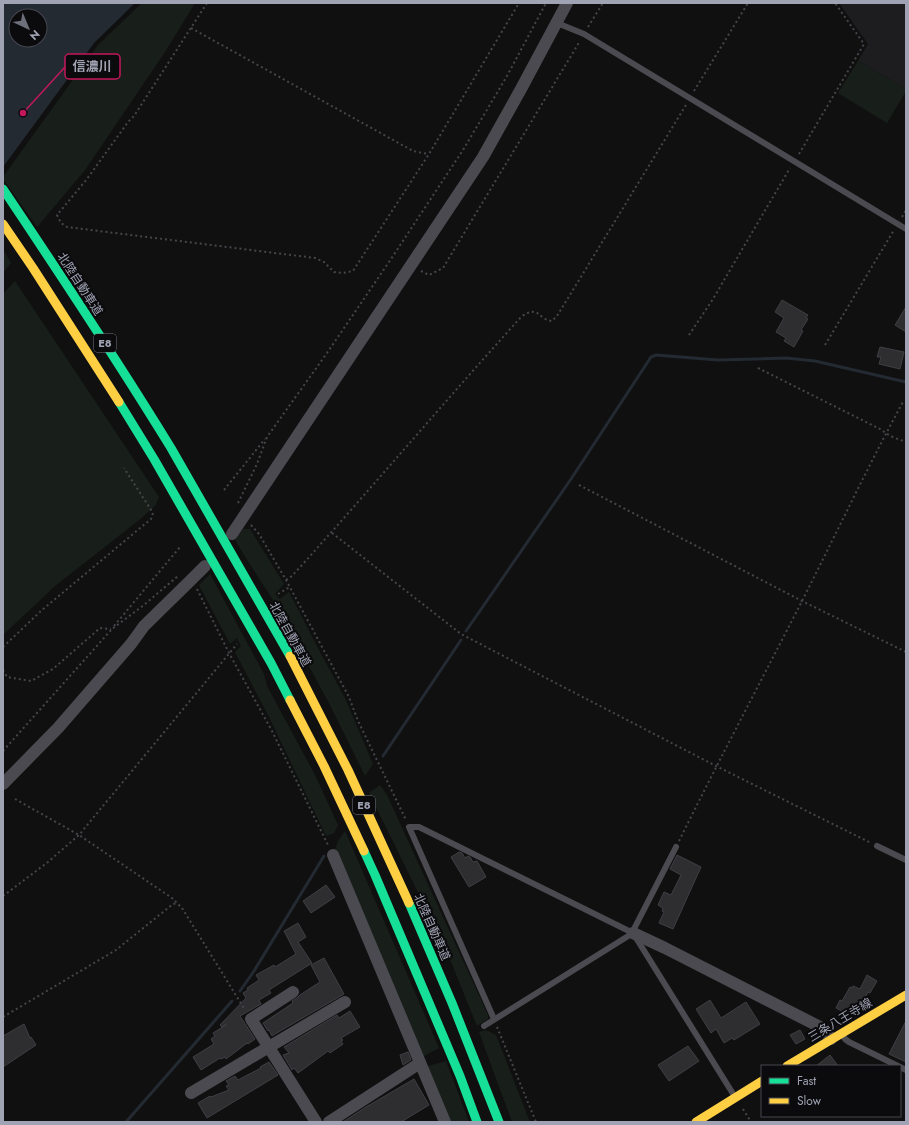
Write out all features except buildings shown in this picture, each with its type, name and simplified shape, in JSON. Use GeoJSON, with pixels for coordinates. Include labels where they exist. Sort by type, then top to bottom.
{"type":"FeatureCollection","features":[{"type":"Feature","properties":{"kind":"main road","name":"北陸自動車道"},"geometry":{"type":"LineString","coordinates":[[3,189],[113,355],[202,502],[289,655],[394,868],[479,1069],[499,1122]]}},
{"type":"Feature","properties":{"kind":"main road","name":"E8"},"geometry":{"type":"LineString","coordinates":[[3,224],[99,370],[154,459],[271,663],[324,766],[375,875],[457,1069],[477,1122]]}},
{"type":"Feature","properties":{"kind":"main road","name":"三条八王寺線"},"geometry":{"type":"LineString","coordinates":[[789,1065],[906,995]]}},
{"type":"Feature","properties":{"kind":"main road"},"geometry":{"type":"LineString","coordinates":[[696,1122],[761,1082]]}},
{"type":"Feature","properties":{"kind":"street"},"geometry":{"type":"LineString","coordinates":[[232,534],[482,157],[567,3]]}},
{"type":"Feature","properties":{"kind":"street"},"geometry":{"type":"LineString","coordinates":[[3,784],[58,728],[131,644],[144,626],[205,566]]}},
{"type":"Feature","properties":{"kind":"street"},"geometry":{"type":"LineString","coordinates":[[333,855],[445,1122]]}},
{"type":"Feature","properties":{"kind":"street"},"geometry":{"type":"LineString","coordinates":[[633,933],[836,1036]]}},
{"type":"Feature","properties":{"kind":"street"},"geometry":{"type":"LineString","coordinates":[[293,992],[251,1019],[316,1122]]}},
{"type":"Feature","properties":{"kind":"street"},"geometry":{"type":"LineString","coordinates":[[190,1092],[345,1002]]}},
{"type":"Feature","properties":{"kind":"street"},"geometry":{"type":"LineString","coordinates":[[329,1122],[420,1063]]}},
{"type":"Feature","properties":{"kind":"lane"},"geometry":{"type":"LineString","coordinates":[[556,23],[584,34],[906,229]]}},
{"type":"Feature","properties":{"kind":"lane"},"geometry":{"type":"LineString","coordinates":[[494,1019],[409,827],[419,827],[633,933],[736,1098]]}},
{"type":"Feature","properties":{"kind":"lane"},"geometry":{"type":"LineString","coordinates":[[877,846],[906,860]]}},
{"type":"Feature","properties":{"kind":"lane"},"geometry":{"type":"LineString","coordinates":[[484,1026],[633,933],[676,847]]}},
{"type":"Feature","properties":{"kind":"lane"},"geometry":{"type":"LineString","coordinates":[[836,1036],[897,1065]]}},
{"type":"Feature","properties":{"kind":"path"},"geometry":{"type":"LineString","coordinates":[[207,3],[134,116],[128,122],[87,179],[57,215],[61,223],[67,227],[314,258],[324,262],[334,272],[343,273],[353,271],[429,154],[519,3]]}},
{"type":"Feature","properties":{"kind":"path"},"geometry":{"type":"LineString","coordinates":[[224,490],[267,437],[327,353],[391,259],[463,150],[507,76],[546,3]]}},
{"type":"Feature","properties":{"kind":"path"},"geometry":{"type":"LineString","coordinates":[[411,265],[429,275],[443,268],[602,3]]}},
{"type":"Feature","properties":{"kind":"path"},"geometry":{"type":"LineString","coordinates":[[286,580],[292,576],[332,533],[474,368],[522,316],[529,311],[536,312],[546,320],[552,321],[557,316],[748,3]]}},
{"type":"Feature","properties":{"kind":"path"},"geometry":{"type":"LineString","coordinates":[[689,335],[713,299],[864,44],[835,3]]}},
{"type":"Feature","properties":{"kind":"path"},"geometry":{"type":"LineString","coordinates":[[191,28],[413,151],[429,154]]}},
{"type":"Feature","properties":{"kind":"path"},"geometry":{"type":"LineString","coordinates":[[825,345],[906,210]]}},
{"type":"Feature","properties":{"kind":"path"},"geometry":{"type":"LineString","coordinates":[[758,368],[882,430],[886,434],[906,442]]}},
{"type":"Feature","properties":{"kind":"path"},"geometry":{"type":"LineString","coordinates":[[676,847],[904,400]]}},
{"type":"Feature","properties":{"kind":"path"},"geometry":{"type":"LineString","coordinates":[[236,506],[257,464],[267,437]]}},
{"type":"Feature","properties":{"kind":"path"},"geometry":{"type":"LineString","coordinates":[[3,647],[42,610],[151,519],[153,513],[124,468]]}},
{"type":"Feature","properties":{"kind":"path"},"geometry":{"type":"LineString","coordinates":[[578,485],[802,601],[906,652]]}},
{"type":"Feature","properties":{"kind":"path"},"geometry":{"type":"LineString","coordinates":[[241,520],[251,525],[259,534],[290,587],[349,697],[358,721],[409,827]]}},
{"type":"Feature","properties":{"kind":"path"},"geometry":{"type":"LineString","coordinates":[[332,533],[461,634],[716,766],[877,846]]}},
{"type":"Feature","properties":{"kind":"path"},"geometry":{"type":"LineString","coordinates":[[3,751],[112,629],[180,547]]}},
{"type":"Feature","properties":{"kind":"path"},"geometry":{"type":"LineString","coordinates":[[3,670],[7,677],[32,681],[53,669],[100,628],[112,629],[144,605],[175,578],[184,573],[188,575],[197,588],[229,653],[272,731],[333,855]]}},
{"type":"Feature","properties":{"kind":"path"},"geometry":{"type":"LineString","coordinates":[[278,594],[290,587]]}},
{"type":"Feature","properties":{"kind":"path"},"geometry":{"type":"LineString","coordinates":[[3,896],[48,862],[79,835],[237,644]]}},
{"type":"Feature","properties":{"kind":"path"},"geometry":{"type":"LineString","coordinates":[[16,799],[79,835],[172,898],[182,908],[251,1019]]}},
{"type":"Feature","properties":{"kind":"path"},"geometry":{"type":"LineString","coordinates":[[3,1017],[116,950],[173,904],[177,903]]}},
{"type":"Feature","properties":{"kind":"path"},"geometry":{"type":"LineString","coordinates":[[494,1019],[536,1122]]}},
{"type":"Feature","properties":{"kind":"shaded area"},"geometry":{"type":"Polygon","coordinates":[[[3,3],[135,3],[94,43],[3,167],[3,3]]]}},
{"type":"Feature","properties":{"kind":"shaded area"},"geometry":{"type":"Polygon","coordinates":[[[142,3],[195,3],[165,52],[85,170],[37,227],[3,177],[98,45],[142,3]]]}},
{"type":"Feature","properties":{"kind":"shaded area"},"geometry":{"type":"Polygon","coordinates":[[[839,3],[906,3],[906,89],[858,61],[868,44],[839,3]]]}},
{"type":"Feature","properties":{"kind":"shaded area"},"geometry":{"type":"Polygon","coordinates":[[[858,61],[906,89],[887,123],[838,93],[858,61]]]}},
{"type":"Feature","properties":{"kind":"shaded area"},"geometry":{"type":"Polygon","coordinates":[[[3,249],[11,263],[3,273],[3,249]]]}},
{"type":"Feature","properties":{"kind":"shaded area"},"geometry":{"type":"Polygon","coordinates":[[[15,281],[159,497],[155,506],[55,586],[3,635],[3,294],[15,281]]]}},
{"type":"Feature","properties":{"kind":"shaded area"},"geometry":{"type":"Polygon","coordinates":[[[243,529],[250,529],[284,584],[275,594],[280,599],[289,592],[345,698],[373,764],[365,776],[330,705],[275,603],[235,540],[243,529]]]}},
{"type":"Feature","properties":{"kind":"shaded area"},"geometry":{"type":"Polygon","coordinates":[[[210,574],[264,674],[267,686],[316,777],[338,825],[334,833],[326,836],[270,719],[235,652],[241,646],[237,638],[230,644],[199,585],[210,574]]]}},
{"type":"Feature","properties":{"kind":"shaded area"},"geometry":{"type":"Polygon","coordinates":[[[380,785],[387,795],[488,1015],[488,1019],[477,1026],[445,947],[369,793],[380,785]]]}},
{"type":"Feature","properties":{"kind":"shaded area"},"geometry":{"type":"Polygon","coordinates":[[[345,831],[439,1048],[424,1056],[420,1052],[335,850],[338,841],[345,831]]]}},
{"type":"Feature","properties":{"kind":"shaded area"},"geometry":{"type":"Polygon","coordinates":[[[486,1030],[496,1035],[530,1122],[512,1122],[479,1032],[486,1030]]]}},
{"type":"Feature","properties":{"kind":"shaded area"},"geometry":{"type":"Polygon","coordinates":[[[446,1061],[469,1122],[451,1122],[429,1072],[428,1066],[446,1061]]]}},
{"type":"Feature","properties":{"kind":"waterway"},"geometry":{"type":"LineString","coordinates":[[466,631],[571,479],[651,357],[656,355],[718,360],[786,358],[815,361],[906,382]]}},
{"type":"Feature","properties":{"kind":"waterway"},"geometry":{"type":"LineString","coordinates":[[383,756],[461,640]]}},
{"type":"Feature","properties":{"kind":"waterway"},"geometry":{"type":"LineString","coordinates":[[240,991],[254,971],[324,856]]}},
{"type":"Feature","properties":{"kind":"waterway"},"geometry":{"type":"LineString","coordinates":[[126,1122],[232,1001]]}},
{"type":"Feature","properties":{"kind":"traffic: fast"},"geometry":{"type":"LineString","coordinates":[[3,189],[88,317],[171,448],[290,656]]}},
{"type":"Feature","properties":{"kind":"traffic: fast"},"geometry":{"type":"LineString","coordinates":[[119,402],[154,459],[271,663],[290,700]]}},
{"type":"Feature","properties":{"kind":"traffic: fast"},"geometry":{"type":"LineString","coordinates":[[364,851],[460,1076],[477,1122]]}},
{"type":"Feature","properties":{"kind":"traffic: fast"},"geometry":{"type":"LineString","coordinates":[[409,903],[452,1003],[499,1122]]}},
{"type":"Feature","properties":{"kind":"traffic: slow"},"geometry":{"type":"LineString","coordinates":[[3,224],[119,402]]}},
{"type":"Feature","properties":{"kind":"traffic: slow"},"geometry":{"type":"LineString","coordinates":[[290,656],[348,770],[409,903]]}},
{"type":"Feature","properties":{"kind":"traffic: slow"},"geometry":{"type":"LineString","coordinates":[[290,700],[324,766],[364,851]]}},
{"type":"Feature","properties":{"kind":"traffic: slow"},"geometry":{"type":"LineString","coordinates":[[789,1065],[906,995]]}},
{"type":"Feature","properties":{"kind":"traffic: slow"},"geometry":{"type":"LineString","coordinates":[[696,1122],[761,1082]]}},
{"type":"Feature","properties":{"kind":"place","name":"信濃川"},"geometry":{"type":"Point","coordinates":[23,113]}}]}
